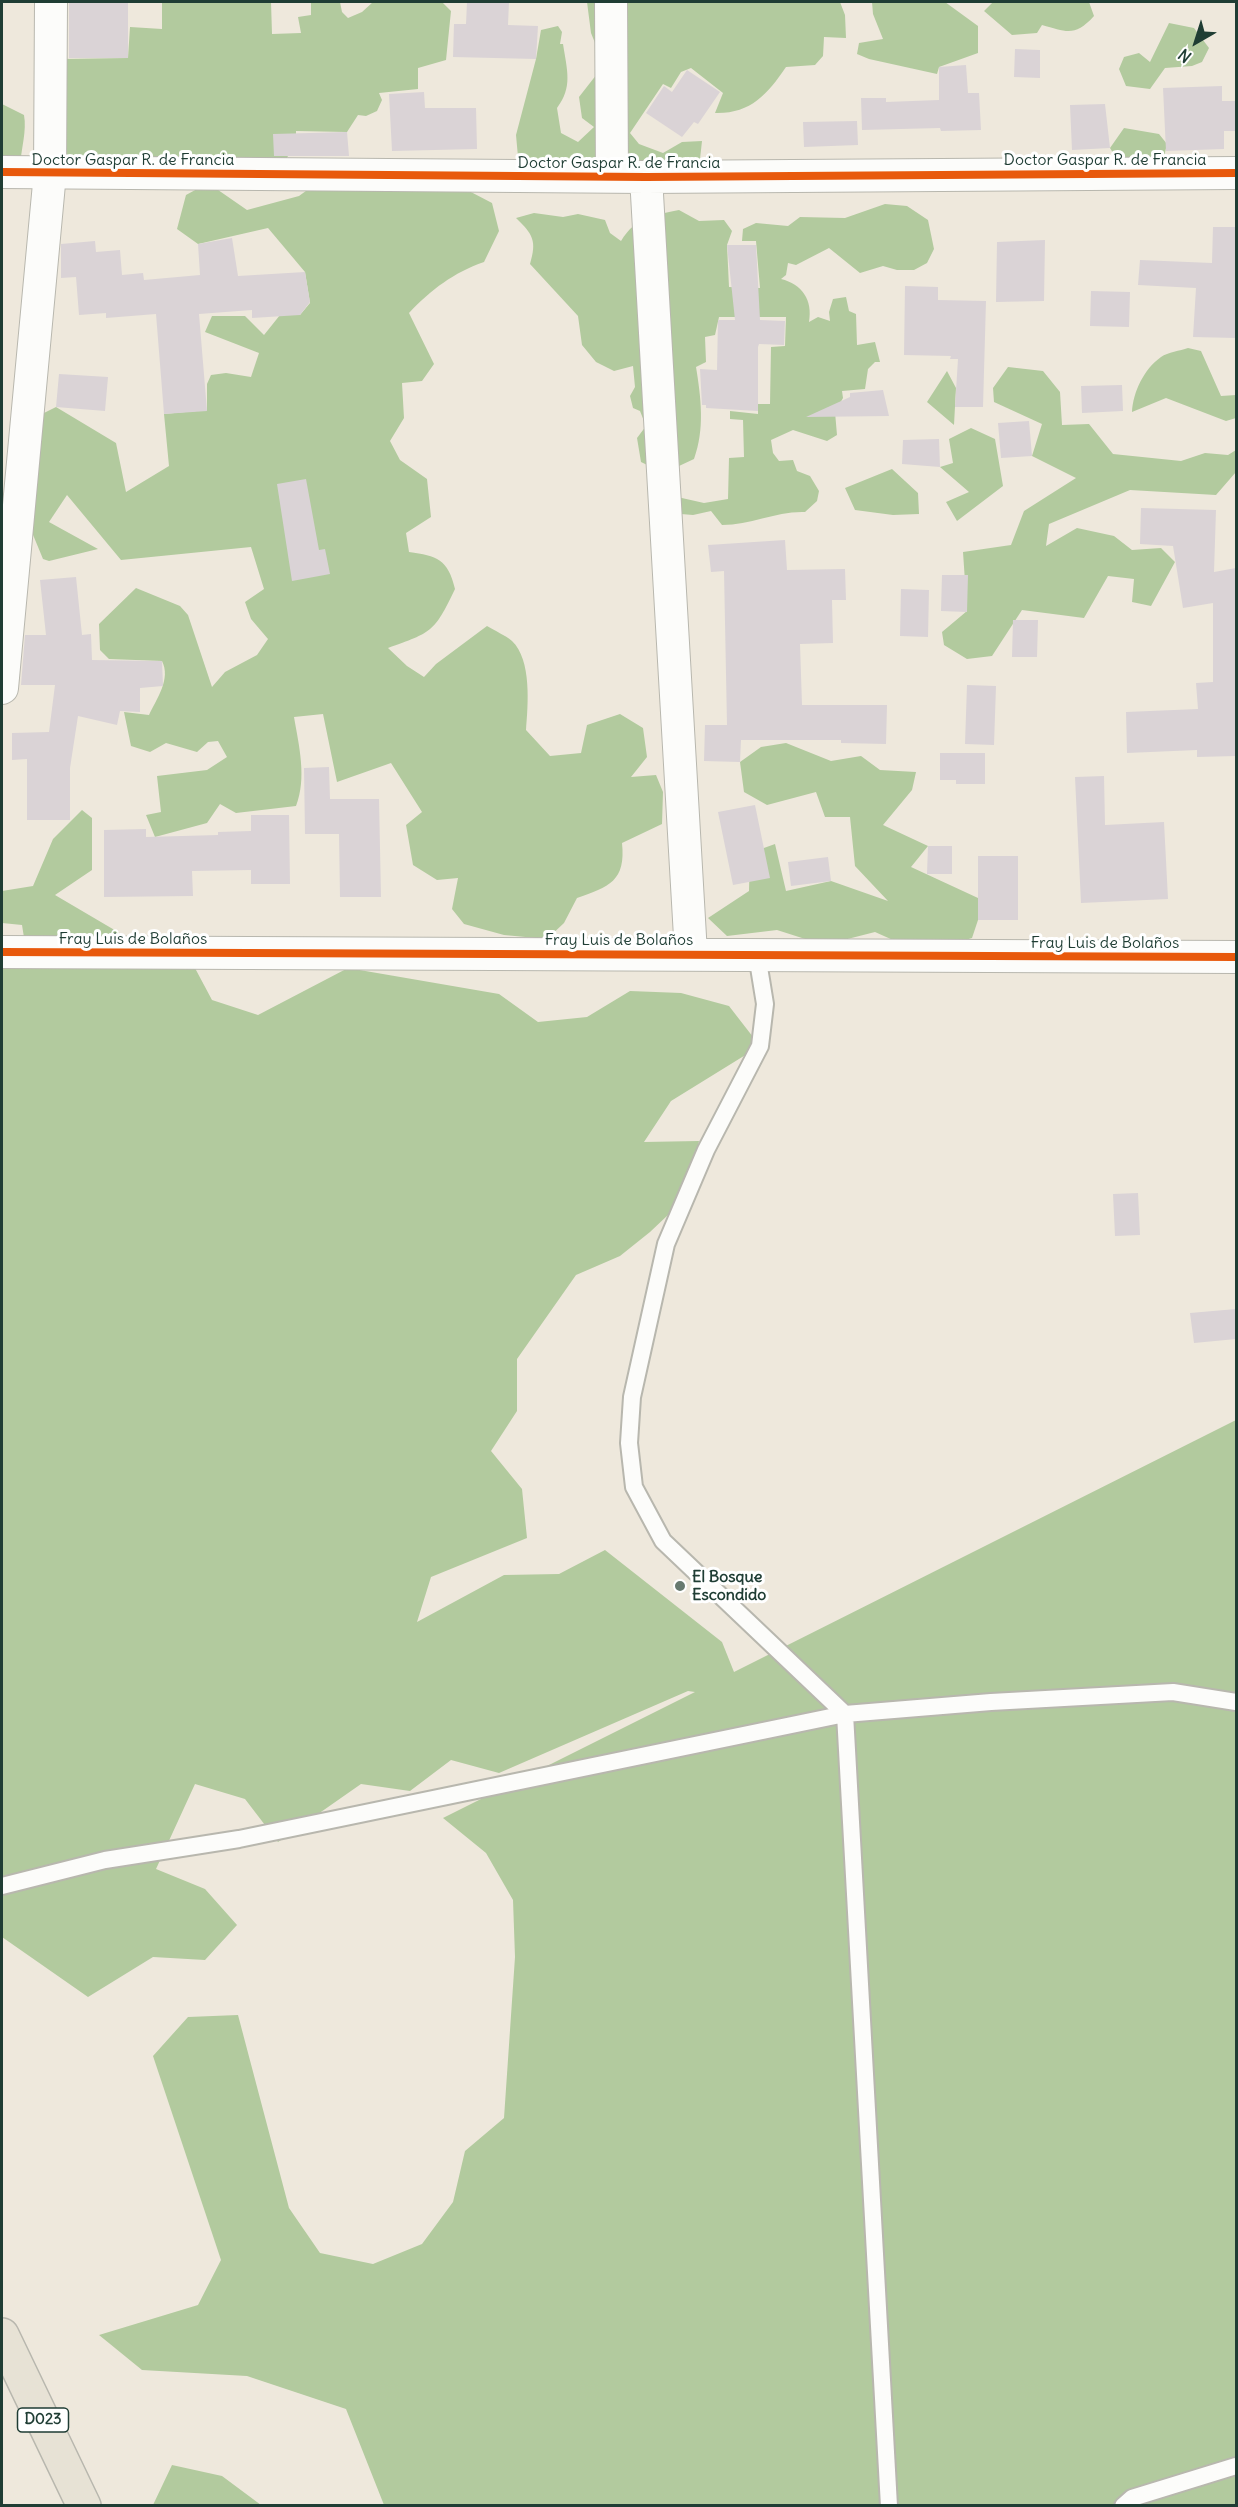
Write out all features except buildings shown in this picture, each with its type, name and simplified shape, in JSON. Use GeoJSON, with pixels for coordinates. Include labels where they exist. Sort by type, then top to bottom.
{"type":"FeatureCollection","features":[{"type":"Feature","properties":{"kind":"main road","name":"D023"},"geometry":{"type":"LineString","coordinates":[[2,2335],[13,2384],[84,2505]]}},
{"type":"Feature","properties":{"kind":"street"},"geometry":{"type":"LineString","coordinates":[[2,688],[50,173],[51,2]]}},
{"type":"Feature","properties":{"kind":"street"},"geometry":{"type":"LineString","coordinates":[[611,2],[612,176]]}},
{"type":"Feature","properties":{"kind":"street","name":"Doctor Gaspar R. de Francia"},"geometry":{"type":"LineString","coordinates":[[2,172],[646,177],[1236,173]]}},
{"type":"Feature","properties":{"kind":"street"},"geometry":{"type":"LineString","coordinates":[[646,177],[691,954]]}},
{"type":"Feature","properties":{"kind":"street","name":"Fray Luis de Bolaños"},"geometry":{"type":"LineString","coordinates":[[2,952],[1236,957]]}},
{"type":"Feature","properties":{"kind":"lane"},"geometry":{"type":"LineString","coordinates":[[757,955],[765,1004],[760,1046],[706,1150],[666,1244],[632,1397],[629,1443],[634,1487],[663,1541],[845,1714],[889,2505]]}},
{"type":"Feature","properties":{"kind":"lane"},"geometry":{"type":"LineString","coordinates":[[2,1886],[105,1860],[239,1839],[845,1714],[991,1702],[1173,1692],[1236,1702]]}},
{"type":"Feature","properties":{"kind":"lane"},"geometry":{"type":"LineString","coordinates":[[1123,2505],[1132,2498],[1236,2466]]}},
{"type":"Feature","properties":{"kind":"green space"},"geometry":{"type":"Polygon","coordinates":[[[162,2],[271,2],[272,34],[301,33],[298,17],[311,15],[311,2],[340,2],[342,12],[348,18],[362,12],[373,2],[442,2],[451,11],[446,60],[418,68],[418,89],[379,93],[382,100],[377,111],[366,116],[358,115],[347,132],[296,131],[296,141],[280,171],[81,165],[47,151],[62,59],[128,58],[130,27],[162,29],[162,2]]]}},
{"type":"Feature","properties":{"kind":"green space"},"geometry":{"type":"Polygon","coordinates":[[[587,2],[840,2],[845,15],[846,38],[824,37],[823,56],[815,65],[786,67],[764,94],[748,106],[738,110],[715,113],[723,93],[691,68],[681,72],[671,88],[663,84],[630,133],[639,144],[663,153],[682,142],[702,141],[699,168],[520,179],[516,135],[536,59],[541,30],[558,26],[562,32],[560,44],[563,44],[568,78],[565,93],[557,108],[561,133],[578,142],[594,127],[582,118],[579,97],[604,65],[591,33],[587,2]]]}},
{"type":"Feature","properties":{"kind":"green space"},"geometry":{"type":"Polygon","coordinates":[[[872,2],[945,2],[978,26],[978,53],[939,67],[937,74],[869,59],[857,54],[859,43],[883,39],[873,14],[872,2]]]}},
{"type":"Feature","properties":{"kind":"green space"},"geometry":{"type":"Polygon","coordinates":[[[993,2],[1089,2],[1094,16],[1076,30],[1064,31],[1042,25],[1037,33],[1012,35],[984,11],[993,2]]]}},
{"type":"Feature","properties":{"kind":"green space"},"geometry":{"type":"Polygon","coordinates":[[[1169,23],[1194,28],[1209,48],[1202,62],[1192,66],[1165,68],[1150,89],[1126,86],[1119,69],[1124,57],[1139,53],[1150,62],[1169,23]]]}},
{"type":"Feature","properties":{"kind":"green space"},"geometry":{"type":"Polygon","coordinates":[[[2,104],[24,115],[25,127],[20,167],[2,171],[2,104]]]}},
{"type":"Feature","properties":{"kind":"green space"},"geometry":{"type":"Polygon","coordinates":[[[1124,128],[1159,134],[1167,144],[1162,165],[1123,169],[1110,148],[1124,128]]]}},
{"type":"Feature","properties":{"kind":"green space"},"geometry":{"type":"Polygon","coordinates":[[[325,177],[446,179],[492,203],[499,231],[484,262],[462,271],[444,283],[426,296],[409,313],[434,364],[422,381],[402,383],[404,418],[390,441],[400,460],[427,479],[431,517],[406,533],[409,552],[427,555],[445,565],[455,589],[442,615],[430,629],[388,648],[407,666],[424,677],[436,664],[487,626],[512,641],[523,659],[526,671],[528,696],[526,730],[550,756],[581,753],[587,725],[620,714],[643,728],[647,757],[631,777],[656,775],[663,792],[662,824],[622,843],[621,866],[613,881],[577,898],[564,923],[547,939],[504,935],[464,924],[452,909],[458,878],[437,880],[413,865],[406,825],[422,812],[391,763],[337,782],[323,714],[294,717],[302,773],[296,806],[236,813],[220,804],[207,823],[155,837],[146,815],[161,812],[157,776],[207,770],[227,757],[218,741],[208,742],[197,752],[166,743],[150,752],[131,746],[124,712],[149,715],[164,682],[164,668],[162,661],[109,659],[100,650],[99,624],[136,588],[180,606],[188,615],[212,687],[225,672],[257,655],[268,639],[251,619],[245,602],[264,589],[251,547],[121,560],[67,495],[49,522],[98,549],[49,561],[43,559],[12,484],[10,430],[56,407],[116,443],[126,492],[169,466],[164,414],[207,410],[207,384],[211,375],[226,373],[251,377],[259,353],[205,332],[212,316],[245,316],[264,335],[280,315],[300,315],[310,303],[305,272],[268,228],[198,244],[177,229],[186,195],[208,183],[247,210],[299,196],[325,177]]]}},
{"type":"Feature","properties":{"kind":"green space"},"geometry":{"type":"Polygon","coordinates":[[[885,204],[907,206],[928,220],[934,249],[927,263],[914,270],[897,270],[883,266],[860,273],[829,248],[796,265],[788,263],[786,275],[781,279],[795,285],[804,294],[809,307],[809,322],[818,317],[830,321],[829,312],[833,299],[846,297],[849,311],[856,314],[857,345],[875,342],[880,362],[875,362],[868,369],[865,389],[842,391],[843,398],[835,412],[837,435],[827,441],[793,430],[771,440],[773,453],[779,461],[793,460],[797,471],[810,476],[819,491],[817,501],[805,512],[722,525],[711,511],[693,515],[669,513],[673,496],[704,503],[728,499],[729,458],[744,457],[743,420],[730,419],[730,411],[758,414],[758,404],[770,404],[771,347],[785,346],[786,317],[719,317],[715,335],[705,337],[706,362],[696,367],[701,425],[694,459],[664,473],[641,462],[637,438],[646,426],[640,411],[633,408],[630,396],[635,387],[633,366],[614,371],[596,362],[582,345],[578,316],[530,264],[533,249],[532,238],[516,218],[534,213],[563,217],[578,214],[605,220],[610,233],[621,241],[633,226],[646,218],[679,210],[699,221],[724,220],[732,231],[727,245],[729,287],[760,288],[756,241],[742,241],[743,229],[756,223],[788,226],[800,217],[845,218],[885,204]]]}},
{"type":"Feature","properties":{"kind":"green space"},"geometry":{"type":"Polygon","coordinates":[[[1188,348],[1201,351],[1221,396],[1236,395],[1236,418],[1226,421],[1166,398],[1132,412],[1137,389],[1149,368],[1164,355],[1188,348]]]}},
{"type":"Feature","properties":{"kind":"green space"},"geometry":{"type":"Polygon","coordinates":[[[1008,367],[1043,371],[1060,392],[1062,425],[1089,424],[1113,454],[1181,461],[1205,453],[1228,455],[1236,450],[1236,472],[1216,495],[1130,490],[1049,524],[1046,546],[1077,528],[1114,536],[1132,550],[1161,548],[1175,562],[1151,606],[1132,602],[1134,579],[1108,576],[1084,618],[1022,610],[992,656],[967,659],[944,645],[942,632],[967,611],[963,552],[1011,545],[1024,511],[1076,478],[1032,456],[1042,424],[994,402],[993,388],[1008,367]]]}},
{"type":"Feature","properties":{"kind":"green space"},"geometry":{"type":"Polygon","coordinates":[[[947,371],[956,388],[954,425],[927,402],[947,371]]]}},
{"type":"Feature","properties":{"kind":"green space"},"geometry":{"type":"Polygon","coordinates":[[[971,428],[995,439],[1003,486],[957,521],[946,502],[969,492],[940,467],[953,463],[949,439],[971,428]]]}},
{"type":"Feature","properties":{"kind":"green space"},"geometry":{"type":"Polygon","coordinates":[[[892,469],[918,493],[919,514],[893,515],[855,510],[845,488],[892,469]]]}},
{"type":"Feature","properties":{"kind":"green space"},"geometry":{"type":"Polygon","coordinates":[[[786,743],[831,761],[861,756],[880,770],[916,772],[912,790],[883,825],[928,846],[911,867],[978,898],[978,920],[972,938],[922,953],[875,932],[824,945],[777,930],[727,936],[708,918],[749,891],[750,853],[775,844],[786,891],[831,881],[888,901],[855,866],[850,817],[825,817],[816,792],[767,805],[744,792],[740,762],[761,747],[786,743]]]}},
{"type":"Feature","properties":{"kind":"green space"},"geometry":{"type":"Polygon","coordinates":[[[82,810],[92,818],[92,870],[55,895],[140,945],[188,955],[212,1000],[258,1015],[348,968],[499,994],[538,1022],[587,1017],[630,991],[681,993],[729,1006],[760,1046],[671,1101],[644,1142],[699,1141],[687,1197],[650,1232],[620,1256],[576,1275],[517,1359],[517,1411],[491,1451],[522,1489],[527,1538],[431,1577],[417,1622],[504,1575],[559,1574],[605,1550],[722,1642],[734,1672],[1236,1420],[1236,2505],[384,2505],[346,2409],[247,2376],[142,2370],[99,2335],[198,2305],[221,2260],[153,2056],[188,2017],[238,2015],[289,2208],[320,2253],[373,2264],[422,2244],[453,2202],[465,2151],[504,2118],[515,1957],[513,1900],[486,1853],[443,1818],[695,1692],[688,1691],[499,1773],[451,1760],[410,1791],[361,1784],[278,1842],[245,1799],[195,1784],[156,1869],[205,1889],[237,1925],[205,1960],[153,1957],[88,1997],[2,1937],[2,953],[26,950],[22,925],[2,923],[2,891],[33,886],[53,839],[82,810]]]}},
{"type":"Feature","properties":{"kind":"green space"},"geometry":{"type":"Polygon","coordinates":[[[172,2465],[222,2476],[261,2505],[153,2505],[172,2465]]]}},
{"type":"Feature","properties":{"kind":"cycle path"},"geometry":{"type":"LineString","coordinates":[[2,172],[646,177],[1236,173]]}},
{"type":"Feature","properties":{"kind":"cycle path"},"geometry":{"type":"LineString","coordinates":[[2,952],[1236,957]]}},
{"type":"Feature","properties":{"kind":"place","name":"El Bosque Escondido"},"geometry":{"type":"Point","coordinates":[680,1586]}}]}
